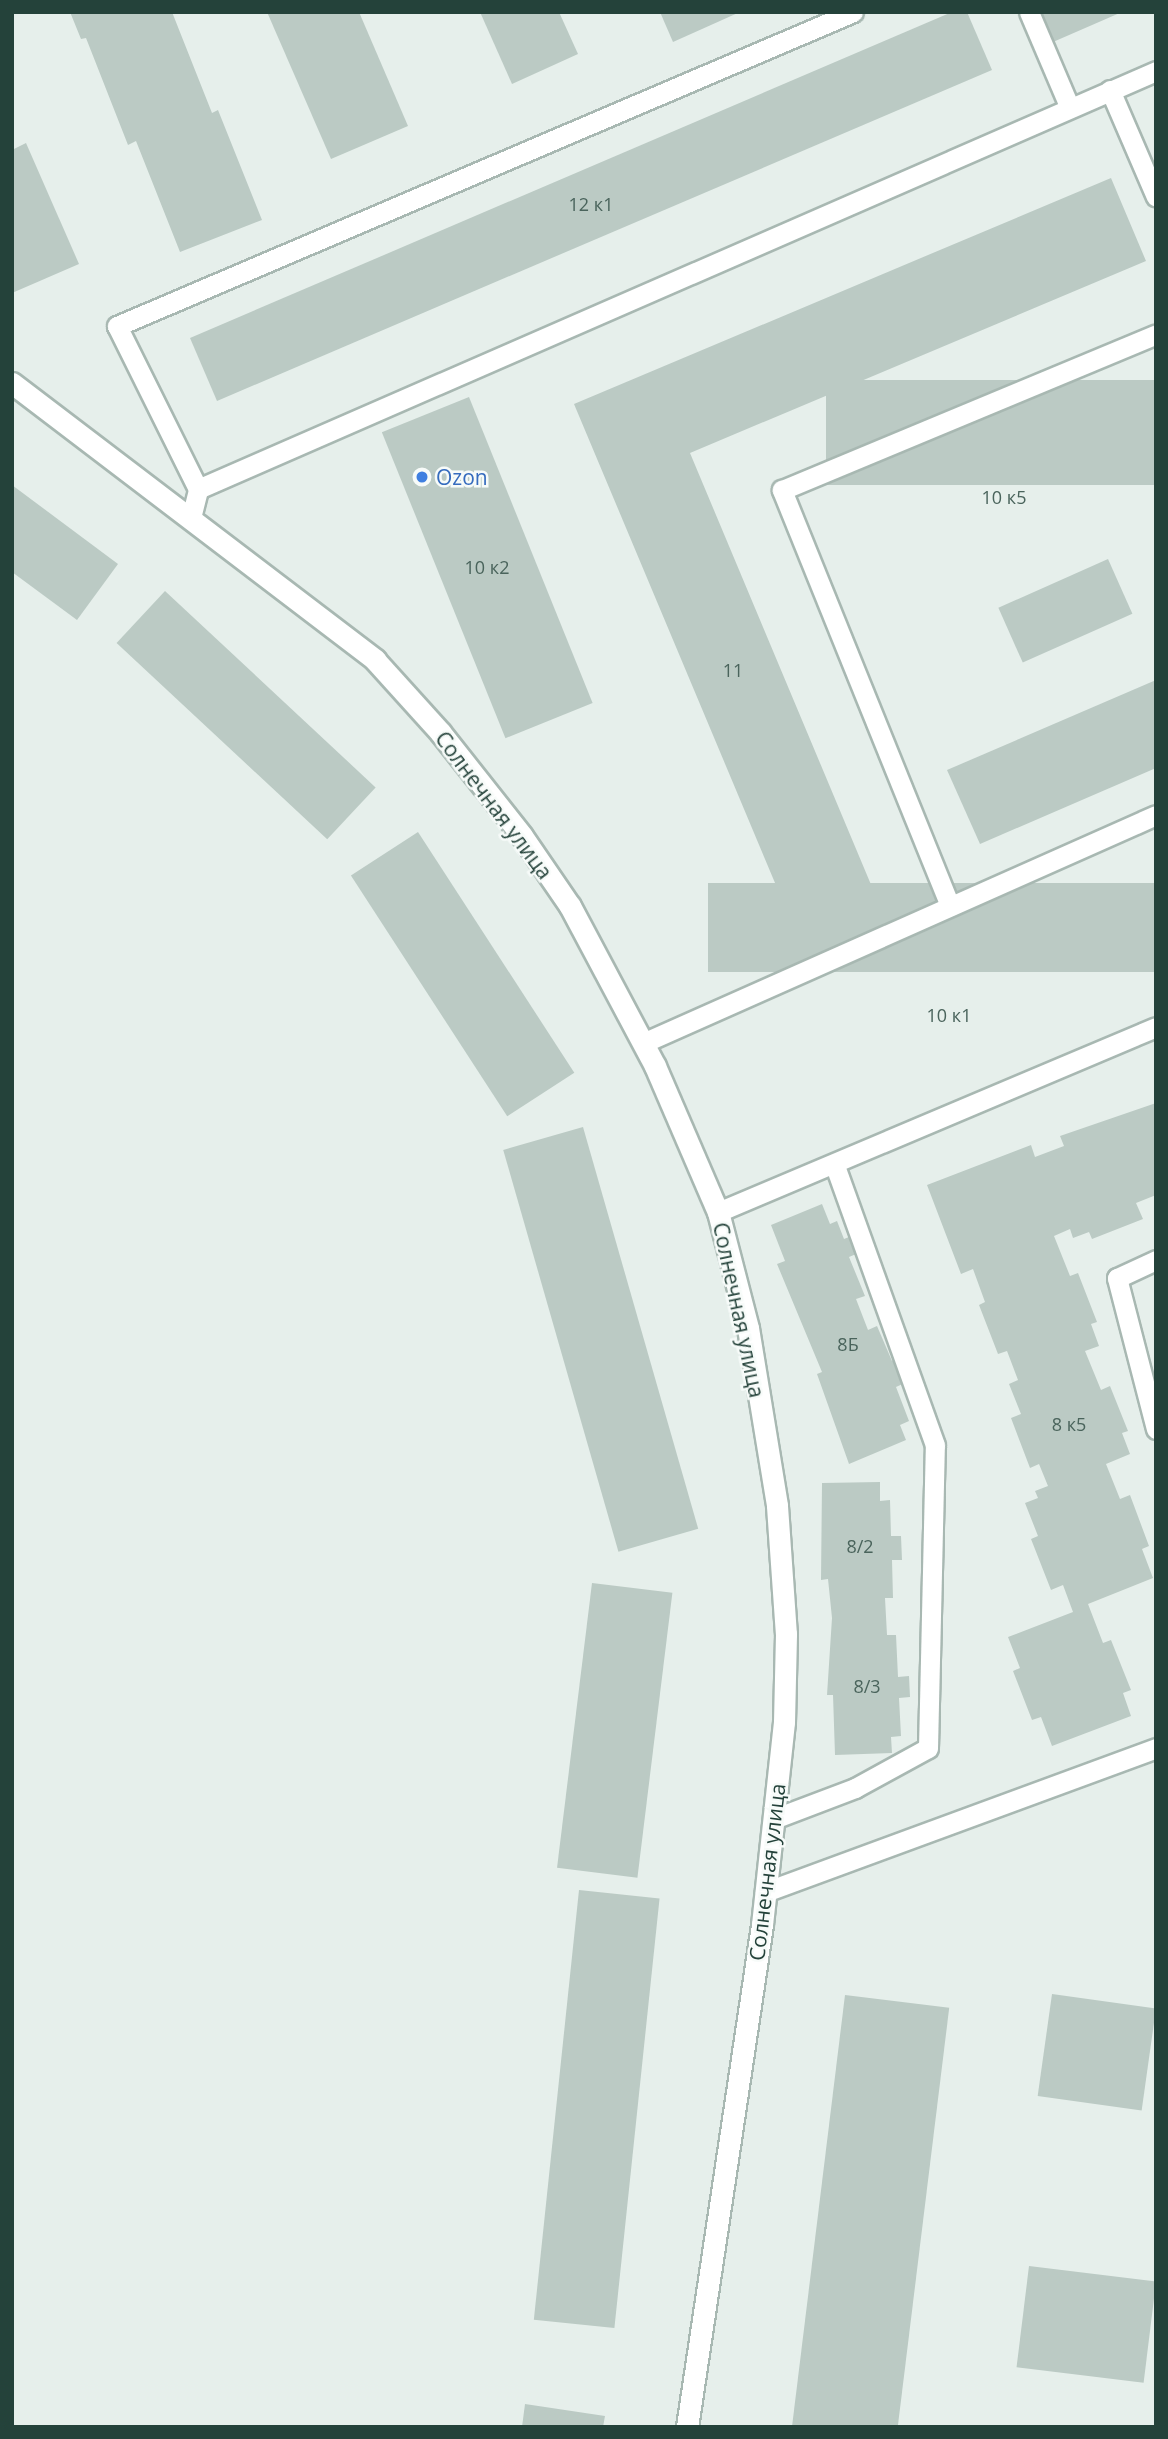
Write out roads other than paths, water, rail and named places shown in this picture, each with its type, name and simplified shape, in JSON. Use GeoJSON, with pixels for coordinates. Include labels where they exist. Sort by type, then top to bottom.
{"type":"FeatureCollection","features":[{"type":"Feature","properties":{"kind":"street","name":"Солнечная улица"},"geometry":{"type":"LineString","coordinates":[[12,383],[170,507],[191,518],[374,660],[440,732],[522,836],[570,906],[643,1042],[718,1212],[748,1328],[777,1506],[786,1634],[776,1818],[687,2427]]}},
{"type":"Feature","properties":{"kind":"lane"},"geometry":{"type":"LineString","coordinates":[[191,518],[198,489],[117,326],[853,12]]}},
{"type":"Feature","properties":{"kind":"lane"},"geometry":{"type":"LineString","coordinates":[[1029,12],[1070,108]]}},
{"type":"Feature","properties":{"kind":"lane"},"geometry":{"type":"LineString","coordinates":[[198,489],[1156,71]]}},
{"type":"Feature","properties":{"kind":"lane"},"geometry":{"type":"LineString","coordinates":[[1110,90],[1156,197]]}},
{"type":"Feature","properties":{"kind":"lane"},"geometry":{"type":"LineString","coordinates":[[950,906],[782,490],[1156,334]]}},
{"type":"Feature","properties":{"kind":"lane"},"geometry":{"type":"LineString","coordinates":[[643,1042],[1156,815]]}},
{"type":"Feature","properties":{"kind":"lane"},"geometry":{"type":"LineString","coordinates":[[718,1212],[835,1165],[1156,1027]]}},
{"type":"Feature","properties":{"kind":"lane"},"geometry":{"type":"LineString","coordinates":[[776,1818],[855,1788],[928,1748],[935,1446],[835,1165]]}},
{"type":"Feature","properties":{"kind":"lane"},"geometry":{"type":"LineString","coordinates":[[1156,1260],[1117,1278],[1156,1429]]}},
{"type":"Feature","properties":{"kind":"lane"},"geometry":{"type":"LineString","coordinates":[[765,1892],[1156,1748]]}},
{"type":"Feature","properties":{"kind":"place","name":"Ozon"},"geometry":{"type":"Point","coordinates":[422,477]}}]}
